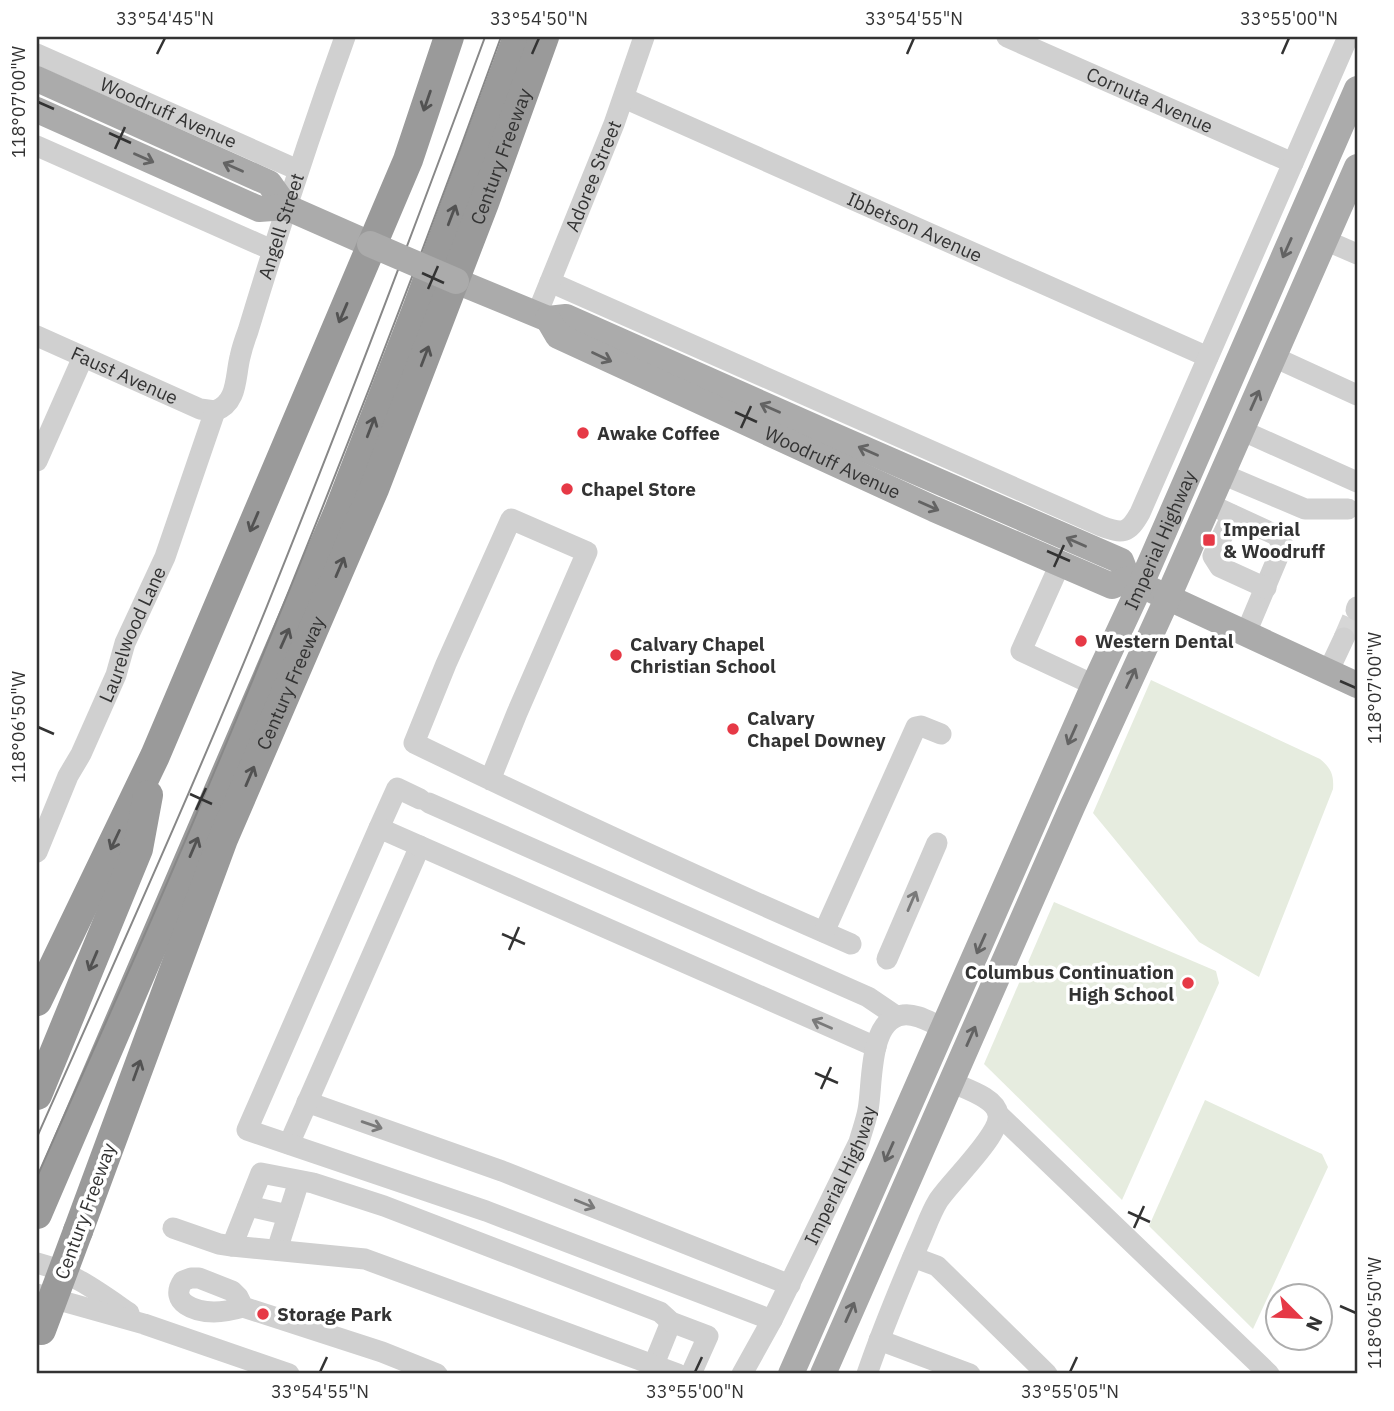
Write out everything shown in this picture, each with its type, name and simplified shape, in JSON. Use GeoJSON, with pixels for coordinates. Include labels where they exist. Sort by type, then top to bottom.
{"type":"FeatureCollection","features":[{"type":"Feature","properties":{"kind":"highway"},"geometry":{"type":"LineString","coordinates":[[37,1001],[155,756],[408,160],[449,37]]}},
{"type":"Feature","properties":{"kind":"highway"},"geometry":{"type":"LineString","coordinates":[[37,1213],[339,511],[518,37]]}},
{"type":"Feature","properties":{"kind":"highway","name":"Century Freeway"},"geometry":{"type":"LineString","coordinates":[[38,1340],[223,839],[374,489],[484,203],[544,37]]}},
{"type":"Feature","properties":{"kind":"highway"},"geometry":{"type":"LineString","coordinates":[[37,1095],[138,849],[155,756]]}},
{"type":"Feature","properties":{"kind":"highway"},"geometry":{"type":"LineString","coordinates":[[62,1157],[223,839]]}},
{"type":"Feature","properties":{"kind":"main road","name":"Woodruff Avenue"},"geometry":{"type":"LineString","coordinates":[[37,79],[269,183],[286,207]]}},
{"type":"Feature","properties":{"kind":"main road","name":"Imperial Highway"},"geometry":{"type":"LineString","coordinates":[[791,1374],[1094,685],[1134,581],[1357,89]]}},
{"type":"Feature","properties":{"kind":"main road","name":"Woodruff Avenue"},"geometry":{"type":"LineString","coordinates":[[37,110],[259,209],[286,207],[542,317],[558,336],[827,447],[1121,561],[1134,581],[1357,685]]}},
{"type":"Feature","properties":{"kind":"main road"},"geometry":{"type":"LineString","coordinates":[[1354,183],[1334,182],[1334,175],[1357,124]]}},
{"type":"Feature","properties":{"kind":"main road","name":"Imperial Highway"},"geometry":{"type":"LineString","coordinates":[[822,1374],[1072,807],[1168,597],[1221,509],[1222,474],[1325,240],[1354,183]]}},
{"type":"Feature","properties":{"kind":"main road","name":"Woodruff Avenue"},"geometry":{"type":"LineString","coordinates":[[827,447],[1060,564],[1112,586],[1134,581]]}},
{"type":"Feature","properties":{"kind":"street","name":"Angell Street"},"geometry":{"type":"LineString","coordinates":[[215,411],[228,404],[234,392],[240,356],[272,250],[345,37]]}},
{"type":"Feature","properties":{"kind":"street","name":"Adoree Street"},"geometry":{"type":"LineString","coordinates":[[542,317],[550,282],[624,98],[644,37]]}},
{"type":"Feature","properties":{"kind":"street","name":"Cornuta Avenue"},"geometry":{"type":"LineString","coordinates":[[1007,37],[1293,163]]}},
{"type":"Feature","properties":{"kind":"street","name":"Imperial Highway"},"geometry":{"type":"LineString","coordinates":[[550,282],[1101,526],[1114,531],[1126,531],[1140,513],[1348,37]]}},
{"type":"Feature","properties":{"kind":"street","name":"Woodruff Avenue"},"geometry":{"type":"LineString","coordinates":[[37,54],[298,170]]}},
{"type":"Feature","properties":{"kind":"street","name":"Ibbetson Avenue"},"geometry":{"type":"LineString","coordinates":[[624,98],[1208,356]]}},
{"type":"Feature","properties":{"kind":"street"},"geometry":{"type":"LineString","coordinates":[[37,146],[272,250]]}},
{"type":"Feature","properties":{"kind":"street"},"geometry":{"type":"LineString","coordinates":[[1325,240],[1357,254]]}},
{"type":"Feature","properties":{"kind":"street","name":"Faust Avenue"},"geometry":{"type":"LineString","coordinates":[[37,336],[200,409],[215,411]]}},
{"type":"Feature","properties":{"kind":"street"},"geometry":{"type":"LineString","coordinates":[[37,461],[83,356]]}},
{"type":"Feature","properties":{"kind":"street"},"geometry":{"type":"LineString","coordinates":[[1274,357],[1357,395]]}},
{"type":"Feature","properties":{"kind":"street","name":"Laurelwood Lane"},"geometry":{"type":"LineString","coordinates":[[37,852],[61,793],[116,675],[125,643],[165,557],[215,411]]}},
{"type":"Feature","properties":{"kind":"street"},"geometry":{"type":"LineString","coordinates":[[1241,430],[1357,482]]}},
{"type":"Feature","properties":{"kind":"street"},"geometry":{"type":"LineString","coordinates":[[1222,474],[1304,509],[1348,509]]}},
{"type":"Feature","properties":{"kind":"street"},"geometry":{"type":"LineString","coordinates":[[1247,634],[1266,588],[1283,545],[1276,535],[1221,509],[1213,556],[1220,567],[1266,588]]}},
{"type":"Feature","properties":{"kind":"street"},"geometry":{"type":"LineString","coordinates":[[490,780],[587,552],[511,519],[414,743],[490,780],[671,865],[851,944]]}},
{"type":"Feature","properties":{"kind":"street"},"geometry":{"type":"LineString","coordinates":[[1060,564],[1021,651],[1094,685]]}},
{"type":"Feature","properties":{"kind":"street"},"geometry":{"type":"LineString","coordinates":[[1328,672],[1344,638]]}},
{"type":"Feature","properties":{"kind":"street"},"geometry":{"type":"LineString","coordinates":[[824,932],[916,727],[922,726],[941,734]]}},
{"type":"Feature","properties":{"kind":"street"},"geometry":{"type":"LineString","coordinates":[[772,1320],[486,1211],[247,1130],[397,788],[868,997],[896,1016],[912,1015],[944,1028]]}},
{"type":"Feature","properties":{"kind":"street"},"geometry":{"type":"LineString","coordinates":[[379,828],[420,846],[567,900],[714,965],[769,1000],[876,1047]]}},
{"type":"Feature","properties":{"kind":"street"},"geometry":{"type":"LineString","coordinates":[[887,959],[937,843]]}},
{"type":"Feature","properties":{"kind":"street"},"geometry":{"type":"LineString","coordinates":[[289,1144],[420,846]]}},
{"type":"Feature","properties":{"kind":"street","name":"Imperial Highway"},"geometry":{"type":"LineString","coordinates":[[742,1374],[790,1285],[859,1142],[868,1110],[876,1047],[882,1029],[896,1016]]}},
{"type":"Feature","properties":{"kind":"street"},"geometry":{"type":"LineString","coordinates":[[951,1082],[985,1097],[994,1105],[998,1114],[1269,1374]]}},
{"type":"Feature","properties":{"kind":"street"},"geometry":{"type":"LineString","coordinates":[[307,1102],[502,1171],[790,1285]]}},
{"type":"Feature","properties":{"kind":"street"},"geometry":{"type":"LineString","coordinates":[[867,1374],[938,1201],[991,1138],[998,1125],[998,1114]]}},
{"type":"Feature","properties":{"kind":"street"},"geometry":{"type":"LineString","coordinates":[[232,1246],[261,1173],[313,1183],[410,1216],[660,1312],[671,1322],[708,1336],[691,1374]]}},
{"type":"Feature","properties":{"kind":"street"},"geometry":{"type":"LineString","coordinates":[[277,1250],[299,1181]]}},
{"type":"Feature","properties":{"kind":"street"},"geometry":{"type":"LineString","coordinates":[[248,1206],[288,1215]]}},
{"type":"Feature","properties":{"kind":"street"},"geometry":{"type":"LineString","coordinates":[[173,1228],[222,1245],[369,1260],[652,1369],[678,1374]]}},
{"type":"Feature","properties":{"kind":"street"},"geometry":{"type":"LineString","coordinates":[[913,1257],[937,1266],[1047,1374]]}},
{"type":"Feature","properties":{"kind":"street"},"geometry":{"type":"LineString","coordinates":[[37,1263],[86,1283],[144,1324]]}},
{"type":"Feature","properties":{"kind":"street"},"geometry":{"type":"LineString","coordinates":[[37,1294],[144,1324],[289,1374]]}},
{"type":"Feature","properties":{"kind":"street"},"geometry":{"type":"LineString","coordinates":[[243,1307],[382,1352],[437,1374]]}},
{"type":"Feature","properties":{"kind":"street"},"geometry":{"type":"LineString","coordinates":[[652,1369],[671,1322]]}},
{"type":"Feature","properties":{"kind":"street"},"geometry":{"type":"LineString","coordinates":[[879,1340],[970,1374]]}},
{"type":"Feature","properties":{"kind":"shaded area"},"geometry":{"type":"Polygon","coordinates":[[[1151,680],[1320,759],[1331,772],[1333,789],[1259,977],[1199,942],[1093,813],[1151,680]]]}},
{"type":"Feature","properties":{"kind":"shaded area"},"geometry":{"type":"Polygon","coordinates":[[[1054,902],[1216,971],[1219,983],[1122,1200],[984,1064],[1054,902]]]}},
{"type":"Feature","properties":{"kind":"shaded area"},"geometry":{"type":"Polygon","coordinates":[[[1205,1100],[1322,1154],[1328,1167],[1275,1282],[1264,1282],[1264,1305],[1253,1329],[1149,1226],[1205,1100]]]}},
{"type":"Feature","properties":{"kind":"tunnel"},"geometry":{"type":"LineString","coordinates":[[1344,638],[1356,610]]}},
{"type":"Feature","properties":{"kind":"tram line"},"geometry":{"type":"LineString","coordinates":[[37,1137],[240,673],[378,322],[485,37]]}},
{"type":"Feature","properties":{"kind":"tram line"},"geometry":{"type":"LineString","coordinates":[[37,1177],[167,883],[298,568],[382,356],[501,37]]}},
{"type":"Feature","properties":{"kind":"place","name":"Awake Coffee"},"geometry":{"type":"Point","coordinates":[583,433]}},
{"type":"Feature","properties":{"kind":"place","name":"Chapel Store"},"geometry":{"type":"Point","coordinates":[567,489]}},
{"type":"Feature","properties":{"kind":"place","name":"Imperial & Woodruff"},"geometry":{"type":"Point","coordinates":[1209,540]}},
{"type":"Feature","properties":{"kind":"place","name":"Western Dental"},"geometry":{"type":"Point","coordinates":[1081,641]}},
{"type":"Feature","properties":{"kind":"place","name":"Calvary Chapel Christian School"},"geometry":{"type":"Point","coordinates":[616,655]}},
{"type":"Feature","properties":{"kind":"place","name":"Calvary Chapel Downey"},"geometry":{"type":"Point","coordinates":[733,729]}},
{"type":"Feature","properties":{"kind":"place","name":"Columbus Continuation High School"},"geometry":{"type":"Point","coordinates":[1188,983]}},
{"type":"Feature","properties":{"kind":"place","name":"Storage Park"},"geometry":{"type":"Point","coordinates":[263,1314]}}]}
